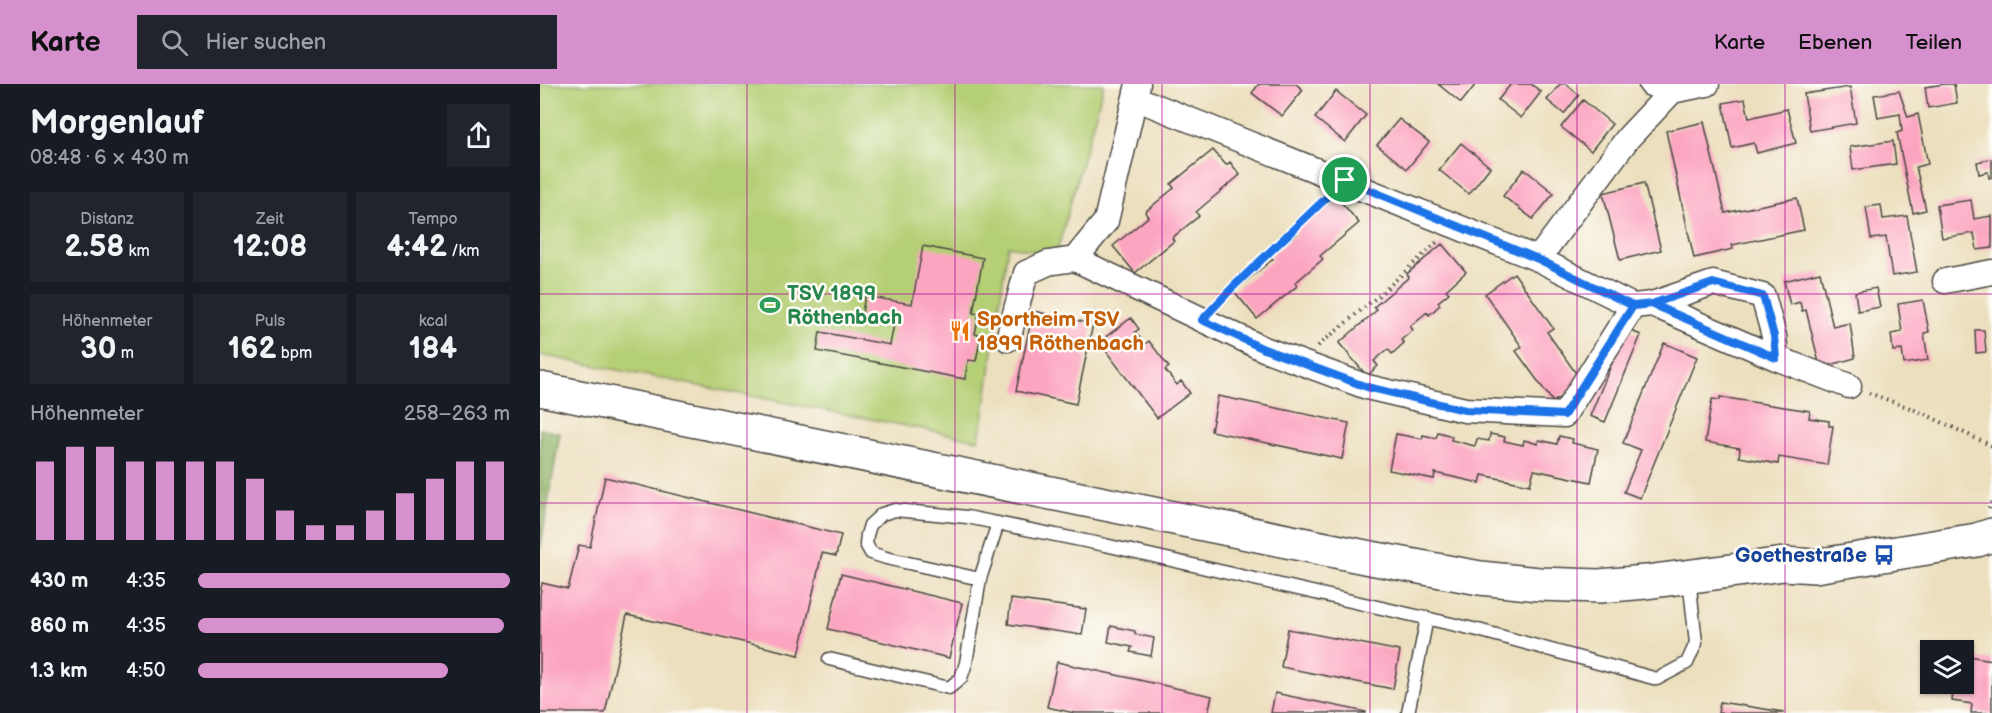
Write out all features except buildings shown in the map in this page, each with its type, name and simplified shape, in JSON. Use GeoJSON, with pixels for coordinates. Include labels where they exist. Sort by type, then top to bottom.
{"type":"FeatureCollection","features":[{"type":"Feature","properties":{"kind":"main road"},"geometry":{"type":"LineString","coordinates":[[540,390],[1480,578],[1599,586],[1784,564],[1815,566],[1977,540],[1992,535]]}},
{"type":"Feature","properties":{"kind":"main road"},"geometry":{"type":"LineString","coordinates":[[1784,564],[1810,549],[1880,534],[1984,520],[1992,521]]}},
{"type":"Feature","properties":{"kind":"street"},"geometry":{"type":"LineString","coordinates":[[1538,259],[1628,138],[1661,87],[1707,84]]}},
{"type":"Feature","properties":{"kind":"street"},"geometry":{"type":"LineString","coordinates":[[1075,259],[1106,221],[1136,91],[1538,259],[1642,305],[1849,386]]}},
{"type":"Feature","properties":{"kind":"street"},"geometry":{"type":"LineString","coordinates":[[1008,339],[1026,273],[1048,263],[1075,259],[1264,349],[1367,387],[1465,410],[1564,415],[1642,305],[1713,283],[1763,296],[1774,336],[1776,358]]}},
{"type":"Feature","properties":{"kind":"street"},"geometry":{"type":"LineString","coordinates":[[1945,281],[1992,272]]}},
{"type":"Feature","properties":{"kind":"lane"},"geometry":{"type":"LineString","coordinates":[[980,579],[886,558],[871,552],[866,544],[870,525],[882,514],[895,510],[967,517],[1105,545],[1427,618],[1658,679],[1687,663],[1696,643],[1689,577]]}},
{"type":"Feature","properties":{"kind":"lane"},"geometry":{"type":"LineString","coordinates":[[829,659],[949,688],[961,678],[966,663],[980,579],[998,524]]}},
{"type":"Feature","properties":{"kind":"lane"},"geometry":{"type":"LineString","coordinates":[[1408,713],[1427,618]]}},
{"type":"Feature","properties":{"kind":"path"},"geometry":{"type":"LineString","coordinates":[[1202,320],[1233,287],[1345,180]]}},
{"type":"Feature","properties":{"kind":"path"},"geometry":{"type":"LineString","coordinates":[[1301,363],[1455,225]]}},
{"type":"Feature","properties":{"kind":"path"},"geometry":{"type":"LineString","coordinates":[[1849,386],[1918,411],[1992,446]]}},
{"type":"Feature","properties":{"kind":"green space","name":"TSV 1899 Röthenbach"},"geometry":{"type":"Polygon","coordinates":[[[540,84],[1104,84],[1056,255],[1008,246],[983,420],[978,440],[540,355],[540,84]]]}},
{"type":"Feature","properties":{"kind":"green space"},"geometry":{"type":"Polygon","coordinates":[[[540,429],[560,433],[540,550],[540,429]]]}},
{"type":"Feature","properties":{"kind":"place","name":"TSV 1899 Röthenbach"},"geometry":{"type":"Point","coordinates":[770,305]}},
{"type":"Feature","properties":{"kind":"place","name":"Sportheim TSV 1899 Röthenbach"},"geometry":{"type":"Point","coordinates":[960,331]}},
{"type":"Feature","properties":{"kind":"place","name":"Goethestraße"},"geometry":{"type":"Point","coordinates":[1884,555]}},
{"type":"Feature","properties":{"kind":"route"},"geometry":{"type":"LineString","coordinates":[[1345,180],[1233,287],[1202,320],[1264,349],[1367,387],[1465,410],[1564,415],[1633,306],[1652,304],[1776,358],[1774,336],[1763,296],[1713,283],[1652,304],[1633,306],[1538,259],[1345,180]]}}]}
